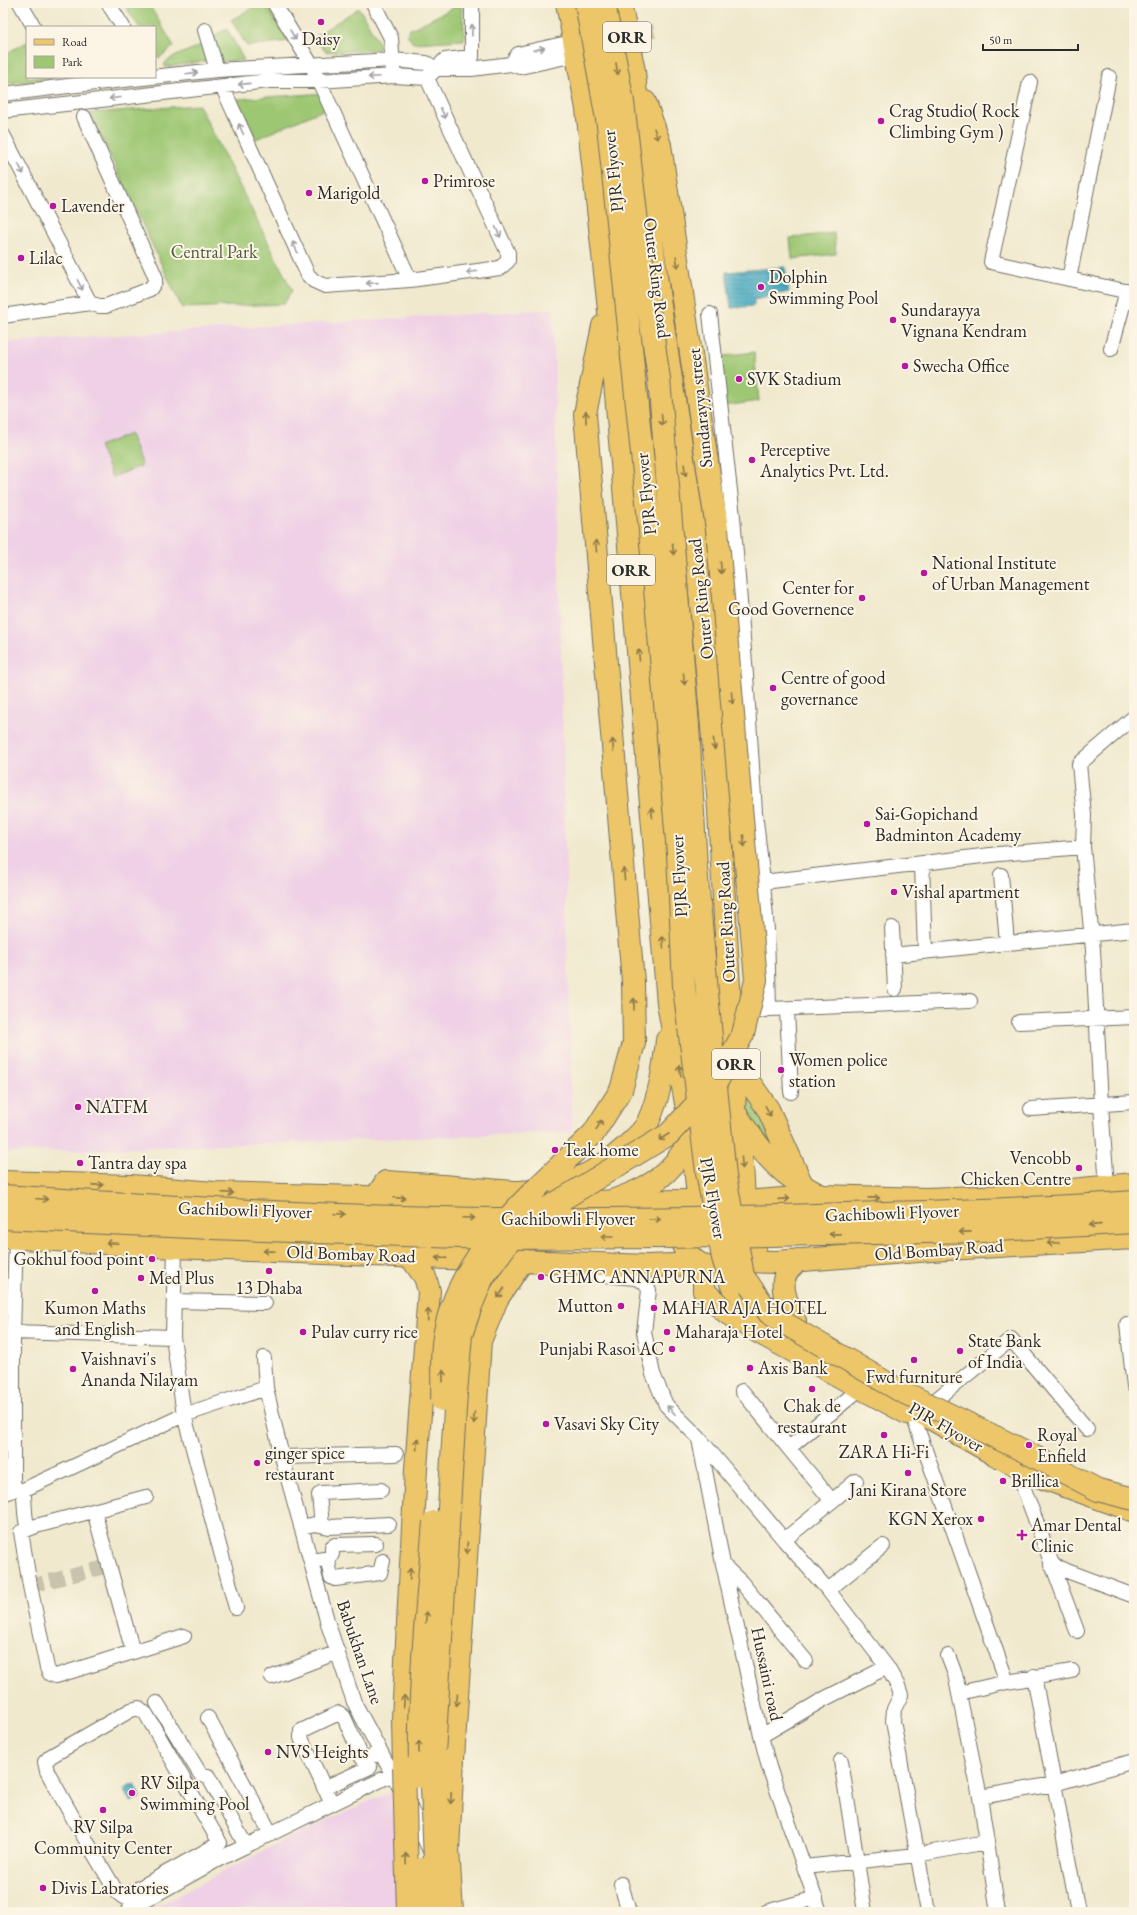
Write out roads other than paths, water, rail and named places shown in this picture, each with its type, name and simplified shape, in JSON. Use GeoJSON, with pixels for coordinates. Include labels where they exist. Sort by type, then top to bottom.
{"type":"FeatureCollection","features":[{"type":"Feature","properties":{"kind":"main road","name":"ORR"},"geometry":{"type":"LineString","coordinates":[[567,3],[587,109],[608,300],[668,1003],[692,1137],[696,1199]]}},
{"type":"Feature","properties":{"kind":"main road","name":"PJR Flyover"},"geometry":{"type":"LineString","coordinates":[[586,3],[608,125],[650,531],[678,852],[684,987],[707,1172],[723,1258],[732,1286],[757,1314],[779,1333],[992,1453],[1043,1478],[1134,1511]]}},
{"type":"Feature","properties":{"kind":"main road","name":"PJR Flyover"},"geometry":{"type":"LineString","coordinates":[[604,3],[623,102],[639,239],[659,380],[688,725],[696,867],[711,1037],[725,1176],[743,1276],[769,1312],[791,1327],[899,1390],[1022,1450],[1098,1490],[1134,1500]]}},
{"type":"Feature","properties":{"kind":"main road","name":"Outer Ring Road"},"geometry":{"type":"LineString","coordinates":[[620,3],[634,71],[640,143],[659,299],[695,538],[718,794],[736,1063],[734,1111],[742,1164],[745,1201]]}},
{"type":"Feature","properties":{"kind":"main road"},"geometry":{"type":"LineString","coordinates":[[437,1912],[432,1786],[456,1393],[461,1335],[471,1306],[484,1277],[508,1243],[538,1214],[669,1134],[716,1083],[743,1034],[756,980],[717,529],[660,144],[634,71]]}},
{"type":"Feature","properties":{"kind":"main road"},"geometry":{"type":"LineString","coordinates":[[421,1912],[419,1742],[426,1620],[442,1416],[443,1344],[448,1318],[463,1282],[484,1247],[514,1210],[564,1164],[593,1134],[621,1090],[634,1043],[634,982],[585,414],[608,300]]}},
{"type":"Feature","properties":{"kind":"main road"},"geometry":{"type":"LineString","coordinates":[[375,1255],[376,1197],[386,1182],[520,1192],[571,1182],[588,1176],[612,1160],[633,1141],[647,1124],[659,1094],[664,1070],[668,1003]]}},
{"type":"Feature","properties":{"kind":"main road"},"geometry":{"type":"LineString","coordinates":[[736,1063],[768,1109],[812,1192]]}},
{"type":"Feature","properties":{"kind":"main road"},"geometry":{"type":"LineString","coordinates":[[734,1111],[762,1152],[782,1171],[812,1192]]}},
{"type":"Feature","properties":{"kind":"main road"},"geometry":{"type":"LineString","coordinates":[[606,1203],[635,1194],[660,1178],[681,1157],[692,1137]]}},
{"type":"Feature","properties":{"kind":"main road"},"geometry":{"type":"LineString","coordinates":[[3,1182],[131,1186],[214,1193],[606,1203],[696,1199]]}},
{"type":"Feature","properties":{"kind":"main road"},"geometry":{"type":"LineString","coordinates":[[745,1201],[812,1192],[926,1199],[1008,1196],[1134,1184]]}},
{"type":"Feature","properties":{"kind":"main road"},"geometry":{"type":"LineString","coordinates":[[721,1191],[733,1193],[752,1208],[757,1219],[758,1230],[756,1242],[751,1252],[742,1261],[733,1266],[722,1269],[702,1265],[689,1256],[682,1244],[680,1231],[682,1218],[688,1206],[696,1199],[709,1192],[721,1191]]}},
{"type":"Feature","properties":{"kind":"main road","name":"Gachibowli Flyover"},"geometry":{"type":"LineString","coordinates":[[3,1196],[209,1209],[496,1219],[672,1219],[865,1214],[997,1210],[1134,1202]]}},
{"type":"Feature","properties":{"kind":"main road"},"geometry":{"type":"LineString","coordinates":[[926,1199],[931,1250]]}},
{"type":"Feature","properties":{"kind":"main road","name":"Gachibowli Flyover"},"geometry":{"type":"LineString","coordinates":[[3,1218],[233,1229],[488,1238],[675,1237],[974,1231],[1134,1222]]}},
{"type":"Feature","properties":{"kind":"main road","name":"Old Bombay Road"},"geometry":{"type":"LineString","coordinates":[[9,1238],[175,1247],[648,1266],[702,1265]]}},
{"type":"Feature","properties":{"kind":"main road","name":"Old Bombay Road"},"geometry":{"type":"LineString","coordinates":[[742,1261],[777,1262],[931,1250],[1134,1238]]}},
{"type":"Feature","properties":{"kind":"main road"},"geometry":{"type":"LineString","coordinates":[[408,1912],[398,1771],[404,1712],[416,1469],[429,1291],[425,1277],[410,1256]]}},
{"type":"Feature","properties":{"kind":"main road"},"geometry":{"type":"LineString","coordinates":[[452,1912],[448,1849],[480,1341],[497,1299],[523,1260]]}},
{"type":"Feature","properties":{"kind":"main road"},"geometry":{"type":"LineString","coordinates":[[795,1321],[784,1287],[786,1272],[798,1260]]}},
{"type":"Feature","properties":{"kind":"main road"},"geometry":{"type":"LineString","coordinates":[[742,1261],[774,1304],[795,1321],[1017,1454],[1069,1476],[1134,1492]]}},
{"type":"Feature","properties":{"kind":"main road"},"geometry":{"type":"LineString","coordinates":[[702,1265],[704,1291],[727,1313],[760,1333],[862,1387],[1022,1477],[1134,1519]]}},
{"type":"Feature","properties":{"kind":"street"},"geometry":{"type":"LineString","coordinates":[[20,3],[33,26]]}},
{"type":"Feature","properties":{"kind":"street"},"geometry":{"type":"LineString","coordinates":[[108,3],[122,26]]}},
{"type":"Feature","properties":{"kind":"street"},"geometry":{"type":"LineString","coordinates":[[274,3],[312,66],[410,280]]}},
{"type":"Feature","properties":{"kind":"street"},"geometry":{"type":"LineString","coordinates":[[373,3],[392,38],[394,76]]}},
{"type":"Feature","properties":{"kind":"street"},"geometry":{"type":"LineString","coordinates":[[432,73],[445,60],[472,57],[472,3]]}},
{"type":"Feature","properties":{"kind":"street"},"geometry":{"type":"LineString","coordinates":[[205,30],[217,70]]}},
{"type":"Feature","properties":{"kind":"street"},"geometry":{"type":"LineString","coordinates":[[156,77],[217,70],[312,66],[392,60],[426,63],[432,73],[508,253],[508,261],[500,268],[410,280],[325,286],[314,281],[308,275],[222,86]]}},
{"type":"Feature","properties":{"kind":"street"},"geometry":{"type":"LineString","coordinates":[[3,111],[269,81],[318,81],[394,76],[511,64]]}},
{"type":"Feature","properties":{"kind":"street"},"geometry":{"type":"LineString","coordinates":[[1069,279],[1109,77]]}},
{"type":"Feature","properties":{"kind":"street"},"geometry":{"type":"LineString","coordinates":[[3,94],[65,81],[131,78]]}},
{"type":"Feature","properties":{"kind":"street"},"geometry":{"type":"LineString","coordinates":[[153,78],[160,93]]}},
{"type":"Feature","properties":{"kind":"street"},"geometry":{"type":"LineString","coordinates":[[65,81],[75,102]]}},
{"type":"Feature","properties":{"kind":"street"},"geometry":{"type":"LineString","coordinates":[[1030,82],[991,262],[1130,292],[1111,349]]}},
{"type":"Feature","properties":{"kind":"street"},"geometry":{"type":"LineString","coordinates":[[3,316],[90,303],[98,306],[106,306],[150,289],[155,282],[155,276],[84,117]]}},
{"type":"Feature","properties":{"kind":"street"},"geometry":{"type":"LineString","coordinates":[[3,135],[90,303]]}},
{"type":"Feature","properties":{"kind":"street","name":"Sundarayya street"},"geometry":{"type":"LineString","coordinates":[[710,314],[729,498],[733,517],[746,675],[755,812],[764,882],[768,932],[769,1009]]}},
{"type":"Feature","properties":{"kind":"street"},"geometry":{"type":"LineString","coordinates":[[1107,1186],[1101,1105],[1098,1019],[1092,935],[1083,847],[1084,815],[1079,764],[1134,717]]}},
{"type":"Feature","properties":{"kind":"street"},"geometry":{"type":"LineString","coordinates":[[764,882],[999,854],[1083,847]]}},
{"type":"Feature","properties":{"kind":"street"},"geometry":{"type":"LineString","coordinates":[[922,864],[925,952]]}},
{"type":"Feature","properties":{"kind":"street"},"geometry":{"type":"LineString","coordinates":[[1001,875],[1007,943]]}},
{"type":"Feature","properties":{"kind":"street"},"geometry":{"type":"LineString","coordinates":[[892,928],[895,989]]}},
{"type":"Feature","properties":{"kind":"street"},"geometry":{"type":"LineString","coordinates":[[893,955],[1134,930]]}},
{"type":"Feature","properties":{"kind":"street"},"geometry":{"type":"LineString","coordinates":[[732,1018],[769,1009],[787,1010],[970,1001]]}},
{"type":"Feature","properties":{"kind":"street"},"geometry":{"type":"LineString","coordinates":[[787,1010],[791,1092]]}},
{"type":"Feature","properties":{"kind":"street"},"geometry":{"type":"LineString","coordinates":[[1019,1022],[1134,1017]]}},
{"type":"Feature","properties":{"kind":"street"},"geometry":{"type":"LineString","coordinates":[[1031,1109],[1134,1102]]}},
{"type":"Feature","properties":{"kind":"street"},"geometry":{"type":"LineString","coordinates":[[9,1238],[13,1332],[13,1483],[32,1527]]}},
{"type":"Feature","properties":{"kind":"street"},"geometry":{"type":"LineString","coordinates":[[175,1247],[173,1337],[184,1415],[236,1608]]}},
{"type":"Feature","properties":{"kind":"street"},"geometry":{"type":"LineString","coordinates":[[583,1263],[595,1274],[635,1278],[645,1282],[650,1290],[644,1332],[653,1374],[666,1405],[699,1438],[828,1590],[887,1667],[898,1686],[901,1695],[894,1709],[893,1722],[928,1912]]}},
{"type":"Feature","properties":{"kind":"street"},"geometry":{"type":"LineString","coordinates":[[174,1301],[265,1304]]}},
{"type":"Feature","properties":{"kind":"street"},"geometry":{"type":"LineString","coordinates":[[1134,1324],[1127,1324],[1134,1386]]}},
{"type":"Feature","properties":{"kind":"street"},"geometry":{"type":"LineString","coordinates":[[13,1332],[173,1337]]}},
{"type":"Feature","properties":{"kind":"street"},"geometry":{"type":"LineString","coordinates":[[932,1403],[1011,1339],[1088,1429]]}},
{"type":"Feature","properties":{"kind":"street","name":"Babukhan Lane"},"geometry":{"type":"LineString","coordinates":[[264,1358],[266,1388],[282,1457],[301,1527],[354,1702],[381,1752],[398,1771],[426,1843],[442,1879],[460,1912]]}},
{"type":"Feature","properties":{"kind":"street"},"geometry":{"type":"LineString","coordinates":[[789,1448],[862,1387]]}},
{"type":"Feature","properties":{"kind":"street"},"geometry":{"type":"LineString","coordinates":[[17,1494],[184,1415],[266,1388]]}},
{"type":"Feature","properties":{"kind":"street"},"geometry":{"type":"LineString","coordinates":[[742,1391],[832,1500]]}},
{"type":"Feature","properties":{"kind":"street"},"geometry":{"type":"LineString","coordinates":[[913,1416],[1007,1682]]}},
{"type":"Feature","properties":{"kind":"street","name":"Hussaini road"},"geometry":{"type":"LineString","coordinates":[[699,1438],[723,1564],[761,1736],[769,1767],[820,1912]]}},
{"type":"Feature","properties":{"kind":"street"},"geometry":{"type":"LineString","coordinates":[[282,1457],[396,1454]]}},
{"type":"Feature","properties":{"kind":"street"},"geometry":{"type":"LineString","coordinates":[[1022,1477],[1024,1489],[1051,1565],[1077,1631]]}},
{"type":"Feature","properties":{"kind":"street"},"geometry":{"type":"LineString","coordinates":[[784,1540],[856,1481]]}},
{"type":"Feature","properties":{"kind":"street"},"geometry":{"type":"LineString","coordinates":[[322,1525],[319,1495],[321,1493],[381,1490]]}},
{"type":"Feature","properties":{"kind":"street"},"geometry":{"type":"LineString","coordinates":[[146,1497],[32,1527],[21,1532],[20,1534],[47,1668],[50,1674],[56,1676],[184,1636]]}},
{"type":"Feature","properties":{"kind":"street"},"geometry":{"type":"LineString","coordinates":[[94,1511],[133,1652]]}},
{"type":"Feature","properties":{"kind":"street"},"geometry":{"type":"LineString","coordinates":[[301,1527],[315,1524],[329,1527],[389,1524]]}},
{"type":"Feature","properties":{"kind":"street"},"geometry":{"type":"LineString","coordinates":[[376,1544],[335,1545],[332,1547],[332,1554],[328,1561],[331,1577],[335,1579],[380,1573],[383,1561]]}},
{"type":"Feature","properties":{"kind":"street"},"geometry":{"type":"LineString","coordinates":[[828,1590],[883,1546]]}},
{"type":"Feature","properties":{"kind":"street"},"geometry":{"type":"LineString","coordinates":[[311,1561],[324,1559],[328,1561]]}},
{"type":"Feature","properties":{"kind":"street"},"geometry":{"type":"LineString","coordinates":[[723,1564],[741,1582],[806,1661]]}},
{"type":"Feature","properties":{"kind":"street"},"geometry":{"type":"LineString","coordinates":[[1051,1565],[1134,1596]]}},
{"type":"Feature","properties":{"kind":"street"},"geometry":{"type":"LineString","coordinates":[[272,1677],[338,1652]]}},
{"type":"Feature","properties":{"kind":"street"},"geometry":{"type":"LineString","coordinates":[[948,1656],[955,1674],[980,1798],[998,1912]]}},
{"type":"Feature","properties":{"kind":"street"},"geometry":{"type":"LineString","coordinates":[[761,1736],[824,1699],[887,1667]]}},
{"type":"Feature","properties":{"kind":"street"},"geometry":{"type":"LineString","coordinates":[[959,1693],[1034,1676],[1072,1671]]}},
{"type":"Feature","properties":{"kind":"street"},"geometry":{"type":"LineString","coordinates":[[1034,1676],[1078,1912]]}},
{"type":"Feature","properties":{"kind":"street"},"geometry":{"type":"LineString","coordinates":[[157,1703],[201,1775],[208,1776],[246,1846]]}},
{"type":"Feature","properties":{"kind":"street"},"geometry":{"type":"LineString","coordinates":[[191,1867],[123,1897],[116,1890],[77,1825],[47,1771],[45,1762],[51,1756],[131,1710],[139,1708],[146,1714],[220,1841],[216,1853]]}},
{"type":"Feature","properties":{"kind":"street"},"geometry":{"type":"LineString","coordinates":[[332,1804],[300,1733],[303,1730],[339,1713],[344,1716],[362,1758],[365,1760],[381,1752]]}},
{"type":"Feature","properties":{"kind":"street"},"geometry":{"type":"LineString","coordinates":[[208,1718],[271,1834]]}},
{"type":"Feature","properties":{"kind":"street"},"geometry":{"type":"LineString","coordinates":[[841,1761],[865,1912]]}},
{"type":"Feature","properties":{"kind":"street"},"geometry":{"type":"LineString","coordinates":[[980,1798],[1054,1784],[1134,1761]]}},
{"type":"Feature","properties":{"kind":"street"},"geometry":{"type":"LineString","coordinates":[[324,1788],[370,1767]]}},
{"type":"Feature","properties":{"kind":"street"},"geometry":{"type":"LineString","coordinates":[[128,1910],[191,1867],[216,1853],[246,1846],[398,1771]]}},
{"type":"Feature","properties":{"kind":"street"},"geometry":{"type":"LineString","coordinates":[[804,1866],[858,1867],[986,1842]]}},
{"type":"Feature","properties":{"kind":"street"},"geometry":{"type":"LineString","coordinates":[[621,1884],[629,1912]]}},
{"type":"Feature","properties":{"kind":"street"},"geometry":{"type":"LineString","coordinates":[[766,1912],[816,1898]]}},
{"type":"Feature","properties":{"kind":"water"},"geometry":{"type":"Polygon","coordinates":[[[785,267],[789,292],[754,299],[754,306],[731,308],[726,272],[785,267]]]}},
{"type":"Feature","properties":{"kind":"water","name":"RV Silpa Swimming Pool"},"geometry":{"type":"Polygon","coordinates":[[[134,1784],[141,1797],[131,1802],[124,1789],[134,1784]]]}},
{"type":"Feature","properties":{"kind":"tunnel"},"geometry":{"type":"LineString","coordinates":[[620,38],[658,30]]}},
{"type":"Feature","properties":{"kind":"tunnel"},"geometry":{"type":"LineString","coordinates":[[30,1586],[109,1566]]}},
{"type":"Feature","properties":{"kind":"place","name":"Daisy"},"geometry":{"type":"Point","coordinates":[321,22]}},
{"type":"Feature","properties":{"kind":"place","name":"Crag Studio( Rock Climbing Gym )"},"geometry":{"type":"Point","coordinates":[881,121]}},
{"type":"Feature","properties":{"kind":"place","name":"Primrose"},"geometry":{"type":"Point","coordinates":[425,181]}},
{"type":"Feature","properties":{"kind":"place","name":"Marigold"},"geometry":{"type":"Point","coordinates":[309,193]}},
{"type":"Feature","properties":{"kind":"place","name":"Lavender"},"geometry":{"type":"Point","coordinates":[53,206]}},
{"type":"Feature","properties":{"kind":"place","name":"Lilac"},"geometry":{"type":"Point","coordinates":[21,258]}},
{"type":"Feature","properties":{"kind":"place","name":"Dolphin Swimming Pool"},"geometry":{"type":"Point","coordinates":[761,287]}},
{"type":"Feature","properties":{"kind":"place","name":"Sundarayya Vignana Kendram"},"geometry":{"type":"Point","coordinates":[893,320]}},
{"type":"Feature","properties":{"kind":"place","name":"Swecha Office"},"geometry":{"type":"Point","coordinates":[905,366]}},
{"type":"Feature","properties":{"kind":"place","name":"SVK Stadium"},"geometry":{"type":"Point","coordinates":[739,379]}},
{"type":"Feature","properties":{"kind":"place","name":"Perceptive Analytics Pvt. Ltd."},"geometry":{"type":"Point","coordinates":[752,460]}},
{"type":"Feature","properties":{"kind":"place","name":"National Institute of Urban Management"},"geometry":{"type":"Point","coordinates":[924,573]}},
{"type":"Feature","properties":{"kind":"place","name":"Center for Good Governence"},"geometry":{"type":"Point","coordinates":[862,598]}},
{"type":"Feature","properties":{"kind":"place","name":"Centre of good governance"},"geometry":{"type":"Point","coordinates":[773,688]}},
{"type":"Feature","properties":{"kind":"place","name":"Sai-Gopichand Badminton Academy"},"geometry":{"type":"Point","coordinates":[867,824]}},
{"type":"Feature","properties":{"kind":"place","name":"Vishal apartment"},"geometry":{"type":"Point","coordinates":[894,892]}},
{"type":"Feature","properties":{"kind":"place","name":"Women police station"},"geometry":{"type":"Point","coordinates":[781,1070]}},
{"type":"Feature","properties":{"kind":"place","name":"NATFM"},"geometry":{"type":"Point","coordinates":[78,1107]}},
{"type":"Feature","properties":{"kind":"place","name":"Teak home"},"geometry":{"type":"Point","coordinates":[555,1150]}},
{"type":"Feature","properties":{"kind":"place","name":"Tantra day spa"},"geometry":{"type":"Point","coordinates":[80,1163]}},
{"type":"Feature","properties":{"kind":"place","name":"Vencobb Chicken Centre"},"geometry":{"type":"Point","coordinates":[1079,1168]}},
{"type":"Feature","properties":{"kind":"place","name":"Gokhul food point"},"geometry":{"type":"Point","coordinates":[152,1259]}},
{"type":"Feature","properties":{"kind":"place","name":"13 Dhaba"},"geometry":{"type":"Point","coordinates":[269,1271]}},
{"type":"Feature","properties":{"kind":"place","name":"GHMC ANNAPURNA"},"geometry":{"type":"Point","coordinates":[541,1277]}},
{"type":"Feature","properties":{"kind":"place","name":"Med Plus"},"geometry":{"type":"Point","coordinates":[141,1278]}},
{"type":"Feature","properties":{"kind":"place","name":"Kumon Maths and English"},"geometry":{"type":"Point","coordinates":[95,1291]}},
{"type":"Feature","properties":{"kind":"place","name":"Mutton"},"geometry":{"type":"Point","coordinates":[621,1306]}},
{"type":"Feature","properties":{"kind":"place","name":"MAHARAJA HOTEL"},"geometry":{"type":"Point","coordinates":[654,1308]}},
{"type":"Feature","properties":{"kind":"place","name":"Pulav curry rice"},"geometry":{"type":"Point","coordinates":[303,1332]}},
{"type":"Feature","properties":{"kind":"place","name":"Maharaja Hotel"},"geometry":{"type":"Point","coordinates":[667,1332]}},
{"type":"Feature","properties":{"kind":"place","name":"Punjabi Rasoi AC"},"geometry":{"type":"Point","coordinates":[672,1349]}},
{"type":"Feature","properties":{"kind":"place","name":"State Bank of India"},"geometry":{"type":"Point","coordinates":[960,1351]}},
{"type":"Feature","properties":{"kind":"place","name":"Fwd furniture"},"geometry":{"type":"Point","coordinates":[914,1360]}},
{"type":"Feature","properties":{"kind":"place","name":"Axis Bank"},"geometry":{"type":"Point","coordinates":[750,1368]}},
{"type":"Feature","properties":{"kind":"place","name":"Vaishnavi's Ananda Nilayam"},"geometry":{"type":"Point","coordinates":[73,1369]}},
{"type":"Feature","properties":{"kind":"place","name":"Chak de restaurant"},"geometry":{"type":"Point","coordinates":[812,1389]}},
{"type":"Feature","properties":{"kind":"place","name":"Vasavi Sky City"},"geometry":{"type":"Point","coordinates":[546,1424]}},
{"type":"Feature","properties":{"kind":"place","name":"ZARA Hi-Fi"},"geometry":{"type":"Point","coordinates":[884,1435]}},
{"type":"Feature","properties":{"kind":"place","name":"Royal Enfield"},"geometry":{"type":"Point","coordinates":[1029,1445]}},
{"type":"Feature","properties":{"kind":"place","name":"ginger spice restaurant"},"geometry":{"type":"Point","coordinates":[257,1463]}},
{"type":"Feature","properties":{"kind":"place","name":"Jani Kirana Store"},"geometry":{"type":"Point","coordinates":[908,1473]}},
{"type":"Feature","properties":{"kind":"place","name":"Brillica"},"geometry":{"type":"Point","coordinates":[1003,1481]}},
{"type":"Feature","properties":{"kind":"place","name":"KGN Xerox"},"geometry":{"type":"Point","coordinates":[981,1519]}},
{"type":"Feature","properties":{"kind":"place","name":"Amar Dental Clinic"},"geometry":{"type":"Point","coordinates":[1022,1535]}},
{"type":"Feature","properties":{"kind":"place","name":"NVS Heights"},"geometry":{"type":"Point","coordinates":[268,1752]}},
{"type":"Feature","properties":{"kind":"place","name":"RV Silpa Swimming Pool"},"geometry":{"type":"Point","coordinates":[132,1793]}},
{"type":"Feature","properties":{"kind":"place","name":"RV Silpa Community Center"},"geometry":{"type":"Point","coordinates":[103,1810]}},
{"type":"Feature","properties":{"kind":"place","name":"Divis Labratories"},"geometry":{"type":"Point","coordinates":[43,1888]}},
{"type":"Feature","properties":{"kind":"park label","name":"Central Park"},"geometry":{"type":"Point","coordinates":[214,252]}}]}
